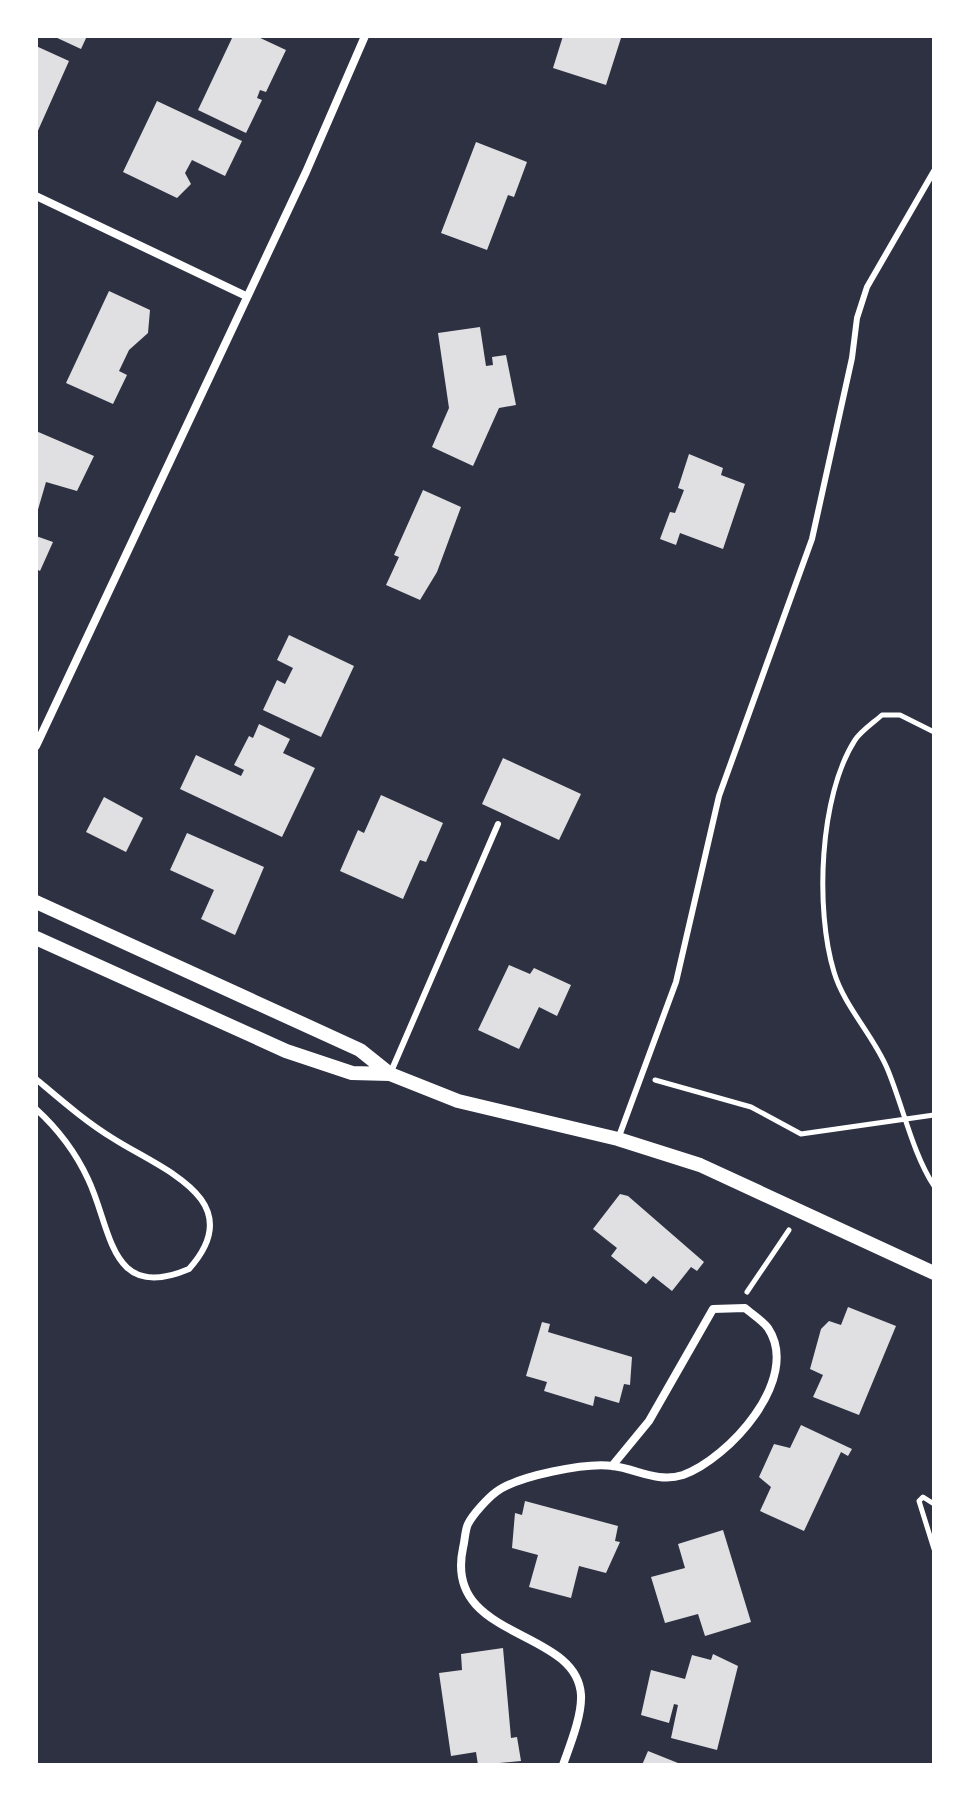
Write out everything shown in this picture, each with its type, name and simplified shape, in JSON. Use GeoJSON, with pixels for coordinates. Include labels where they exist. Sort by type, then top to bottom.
{"type":"FeatureCollection","features":[{"type":"Feature","properties":{"kind":"street"},"geometry":{"type":"LineString","coordinates":[[36,746],[93,631],[306,172],[365,36]]}},
{"type":"Feature","properties":{"kind":"street"},"geometry":{"type":"LineString","coordinates":[[36,196],[246,296]]}},
{"type":"Feature","properties":{"kind":"street"},"geometry":{"type":"LineString","coordinates":[[36,902],[360,1050],[390,1074]]}},
{"type":"Feature","properties":{"kind":"street"},"geometry":{"type":"LineString","coordinates":[[36,938],[286,1051],[352,1073],[390,1074],[500,1113],[618,1139],[700,1165],[934,1273]]}},
{"type":"Feature","properties":{"kind":"street"},"geometry":{"type":"LineString","coordinates":[[563,1765],[581,1694],[567,1662],[501,1626],[476,1606],[459,1568],[468,1524],[497,1491],[550,1472],[612,1466],[649,1477],[681,1476],[713,1460],[755,1415],[774,1381],[775,1354],[768,1329],[745,1308],[713,1309],[649,1421],[612,1466]]}},
{"type":"Feature","properties":{"kind":"lane"},"geometry":{"type":"LineString","coordinates":[[618,1139],[676,982],[719,796],[812,539],[863,297],[934,171]]}},
{"type":"Feature","properties":{"kind":"lane"},"geometry":{"type":"LineString","coordinates":[[390,1074],[498,824]]}},
{"type":"Feature","properties":{"kind":"lane"},"geometry":{"type":"LineString","coordinates":[[36,1079],[115,1140],[195,1189],[206,1204],[209,1223],[207,1240],[189,1269],[156,1278],[127,1268],[115,1256],[99,1204],[71,1146],[36,1109]]}},
{"type":"Feature","properties":{"kind":"path"},"geometry":{"type":"LineString","coordinates":[[934,732],[900,715],[882,715],[855,739],[830,803],[826,828],[824,912],[834,975],[885,1063],[923,1169],[934,1186]]}},
{"type":"Feature","properties":{"kind":"path"},"geometry":{"type":"LineString","coordinates":[[641,1074],[751,1107],[801,1134],[934,1115]]}},
{"type":"Feature","properties":{"kind":"path"},"geometry":{"type":"LineString","coordinates":[[745,1308],[747,1291],[802,1212]]}},
{"type":"Feature","properties":{"kind":"path"},"geometry":{"type":"LineString","coordinates":[[934,1504],[923,1497],[919,1501],[934,1549]]}},
{"type":"Feature","properties":{"kind":"building"},"geometry":{"type":"Polygon","coordinates":[[[53,36],[87,36],[81,49],[53,36]]]}},
{"type":"Feature","properties":{"kind":"building"},"geometry":{"type":"Polygon","coordinates":[[[233,36],[256,36],[286,50],[266,92],[260,90],[257,98],[262,100],[246,133],[198,110],[233,36]]]}},
{"type":"Feature","properties":{"kind":"building"},"geometry":{"type":"Polygon","coordinates":[[[563,36],[621,38],[606,85],[553,68],[563,36]]]}},
{"type":"Feature","properties":{"kind":"building"},"geometry":{"type":"Polygon","coordinates":[[[36,46],[69,61],[36,135],[36,46]]]}},
{"type":"Feature","properties":{"kind":"building"},"geometry":{"type":"Polygon","coordinates":[[[157,101],[242,141],[225,176],[192,160],[185,173],[191,184],[177,198],[123,172],[157,101]]]}},
{"type":"Feature","properties":{"kind":"building"},"geometry":{"type":"Polygon","coordinates":[[[476,142],[527,162],[514,197],[508,195],[487,250],[441,233],[476,142]]]}},
{"type":"Feature","properties":{"kind":"building"},"geometry":{"type":"Polygon","coordinates":[[[109,291],[150,310],[148,333],[129,350],[119,371],[127,375],[113,404],[66,383],[109,291]]]}},
{"type":"Feature","properties":{"kind":"building"},"geometry":{"type":"Polygon","coordinates":[[[480,327],[486,366],[493,365],[492,357],[506,355],[516,405],[499,408],[473,466],[432,447],[449,408],[438,333],[480,327]]]}},
{"type":"Feature","properties":{"kind":"building"},"geometry":{"type":"Polygon","coordinates":[[[36,431],[94,456],[77,491],[46,482],[37,513],[36,431]]]}},
{"type":"Feature","properties":{"kind":"building"},"geometry":{"type":"Polygon","coordinates":[[[689,454],[723,468],[721,475],[745,484],[723,549],[680,533],[676,545],[660,539],[670,512],[675,513],[684,490],[678,488],[689,454]]]}},
{"type":"Feature","properties":{"kind":"building"},"geometry":{"type":"Polygon","coordinates":[[[423,490],[461,507],[437,572],[420,600],[386,585],[399,557],[394,555],[423,490]]]}},
{"type":"Feature","properties":{"kind":"building"},"geometry":{"type":"Polygon","coordinates":[[[36,536],[53,542],[40,571],[36,569],[36,536]]]}},
{"type":"Feature","properties":{"kind":"building"},"geometry":{"type":"Polygon","coordinates":[[[289,635],[354,666],[321,737],[263,710],[277,680],[285,684],[293,668],[277,660],[289,635]]]}},
{"type":"Feature","properties":{"kind":"building"},"geometry":{"type":"Polygon","coordinates":[[[259,724],[290,739],[283,753],[315,768],[282,837],[180,789],[196,755],[241,776],[244,770],[234,765],[259,724]]]}},
{"type":"Feature","properties":{"kind":"building"},"geometry":{"type":"Polygon","coordinates":[[[503,758],[581,794],[559,840],[482,804],[503,758]]]}},
{"type":"Feature","properties":{"kind":"building"},"geometry":{"type":"Polygon","coordinates":[[[381,795],[443,823],[426,862],[420,860],[403,899],[340,871],[358,830],[364,833],[381,795]]]}},
{"type":"Feature","properties":{"kind":"building"},"geometry":{"type":"Polygon","coordinates":[[[104,797],[143,818],[126,852],[86,832],[104,797]]]}},
{"type":"Feature","properties":{"kind":"building"},"geometry":{"type":"Polygon","coordinates":[[[187,833],[264,867],[235,935],[201,919],[214,890],[170,870],[187,833]]]}},
{"type":"Feature","properties":{"kind":"building"},"geometry":{"type":"Polygon","coordinates":[[[509,965],[530,974],[534,968],[571,985],[557,1016],[539,1007],[519,1049],[478,1030],[509,965]]]}},
{"type":"Feature","properties":{"kind":"building"},"geometry":{"type":"Polygon","coordinates":[[[620,1194],[628,1196],[704,1262],[697,1271],[691,1267],[672,1291],[653,1276],[646,1284],[611,1256],[617,1248],[593,1229],[620,1194]]]}},
{"type":"Feature","properties":{"kind":"building"},"geometry":{"type":"Polygon","coordinates":[[[848,1307],[896,1326],[859,1415],[813,1397],[823,1375],[810,1369],[821,1329],[829,1321],[841,1325],[848,1307]]]}},
{"type":"Feature","properties":{"kind":"building"},"geometry":{"type":"Polygon","coordinates":[[[542,1322],[550,1324],[548,1332],[632,1357],[630,1385],[624,1384],[619,1403],[595,1396],[593,1406],[544,1391],[547,1382],[526,1376],[542,1322]]]}},
{"type":"Feature","properties":{"kind":"building"},"geometry":{"type":"Polygon","coordinates":[[[801,1425],[852,1449],[848,1456],[841,1452],[804,1531],[760,1511],[771,1487],[759,1477],[774,1444],[790,1448],[801,1425]]]}},
{"type":"Feature","properties":{"kind":"building"},"geometry":{"type":"Polygon","coordinates":[[[525,1501],[618,1526],[615,1541],[620,1542],[606,1573],[579,1566],[571,1598],[529,1587],[538,1555],[512,1548],[515,1513],[522,1515],[525,1501]]]}},
{"type":"Feature","properties":{"kind":"building"},"geometry":{"type":"Polygon","coordinates":[[[723,1530],[751,1622],[705,1636],[698,1614],[665,1623],[651,1577],[685,1568],[678,1544],[723,1530]]]}},
{"type":"Feature","properties":{"kind":"building"},"geometry":{"type":"Polygon","coordinates":[[[503,1648],[511,1738],[517,1737],[521,1761],[478,1765],[476,1752],[451,1756],[439,1673],[462,1670],[461,1654],[503,1648]]]}},
{"type":"Feature","properties":{"kind":"building"},"geometry":{"type":"Polygon","coordinates":[[[713,1654],[738,1666],[717,1750],[671,1738],[678,1705],[674,1704],[669,1723],[641,1715],[651,1670],[685,1679],[692,1655],[711,1660],[713,1654]]]}},
{"type":"Feature","properties":{"kind":"building"},"geometry":{"type":"Polygon","coordinates":[[[648,1751],[683,1765],[642,1765],[648,1751]]]}}]}
